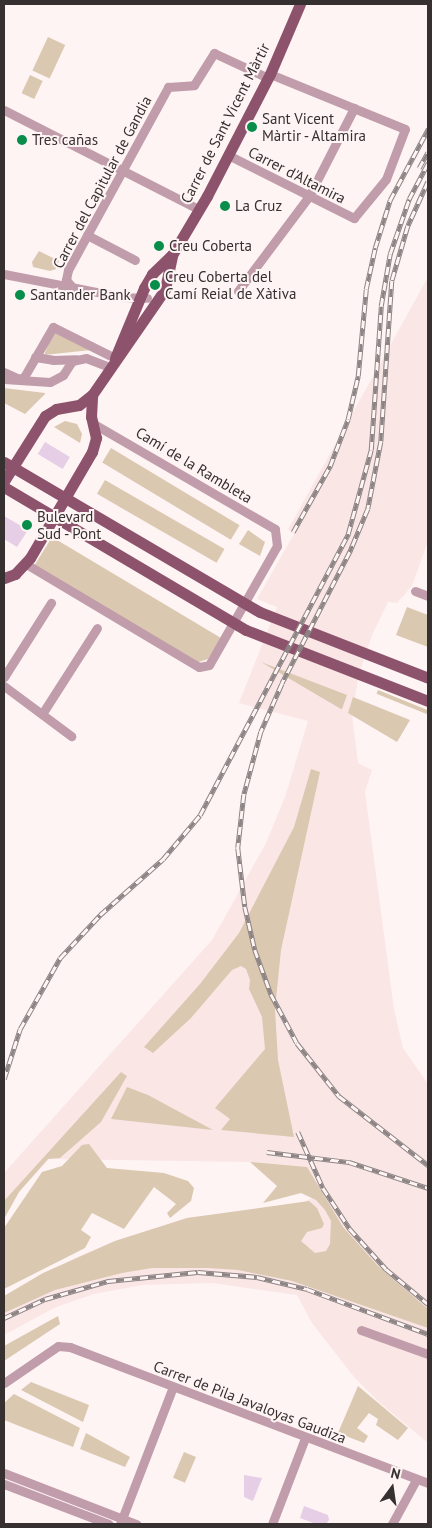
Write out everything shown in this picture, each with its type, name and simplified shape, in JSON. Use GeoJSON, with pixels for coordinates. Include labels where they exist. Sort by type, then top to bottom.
{"type":"FeatureCollection","features":[{"type":"Feature","properties":{"kind":"main road","name":"Carrer de Sant Vicent Màrtir"},"geometry":{"type":"LineString","coordinates":[[112,363],[152,274],[172,255],[228,155],[269,76],[300,4]]}},
{"type":"Feature","properties":{"kind":"main road","name":"Carrer de Sant Vicent Màrtir"},"geometry":{"type":"LineString","coordinates":[[92,395],[112,363],[161,296],[168,282],[172,255]]}},
{"type":"Feature","properties":{"kind":"main road"},"geometry":{"type":"LineString","coordinates":[[152,274],[164,271],[168,282]]}},
{"type":"Feature","properties":{"kind":"main road"},"geometry":{"type":"LineString","coordinates":[[143,295],[161,296]]}},
{"type":"Feature","properties":{"kind":"main road"},"geometry":{"type":"LineString","coordinates":[[4,481],[8,464],[45,416],[62,408],[79,405],[92,395]]}},
{"type":"Feature","properties":{"kind":"main road"},"geometry":{"type":"LineString","coordinates":[[4,578],[26,564],[55,517],[95,445],[92,423],[92,395]]}},
{"type":"Feature","properties":{"kind":"main road"},"geometry":{"type":"LineString","coordinates":[[62,408],[78,413],[92,423]]}},
{"type":"Feature","properties":{"kind":"main road"},"geometry":{"type":"LineString","coordinates":[[8,464],[234,598],[368,655],[428,678]]}},
{"type":"Feature","properties":{"kind":"main road"},"geometry":{"type":"LineString","coordinates":[[4,487],[246,630],[428,701]]}},
{"type":"Feature","properties":{"kind":"street","name":"Carrer del Capitular de Gandia"},"geometry":{"type":"LineString","coordinates":[[73,288],[66,276],[168,87],[194,85],[214,53],[269,76]]}},
{"type":"Feature","properties":{"kind":"street"},"geometry":{"type":"LineString","coordinates":[[238,291],[309,196],[354,108],[269,76]]}},
{"type":"Feature","properties":{"kind":"street","name":"Carrer d'Altamira"},"geometry":{"type":"LineString","coordinates":[[228,155],[354,218],[386,179],[405,129],[354,108]]}},
{"type":"Feature","properties":{"kind":"street"},"geometry":{"type":"LineString","coordinates":[[4,110],[198,209]]}},
{"type":"Feature","properties":{"kind":"street"},"geometry":{"type":"LineString","coordinates":[[87,235],[135,260]]}},
{"type":"Feature","properties":{"kind":"street"},"geometry":{"type":"LineString","coordinates":[[5,277],[73,288],[143,295]]}},
{"type":"Feature","properties":{"kind":"street"},"geometry":{"type":"LineString","coordinates":[[4,372],[22,379],[50,329],[56,327],[112,363]]}},
{"type":"Feature","properties":{"kind":"street"},"geometry":{"type":"LineString","coordinates":[[35,357],[52,360],[91,358],[112,363]]}},
{"type":"Feature","properties":{"kind":"street"},"geometry":{"type":"LineString","coordinates":[[4,379],[50,382],[63,375],[76,359]]}},
{"type":"Feature","properties":{"kind":"street","name":"Camí de la Rambleta"},"geometry":{"type":"LineString","coordinates":[[26,564],[199,667],[209,665],[277,546],[278,536],[275,529],[92,423]]}},
{"type":"Feature","properties":{"kind":"street"},"geometry":{"type":"LineString","coordinates":[[415,591],[428,596]]}},
{"type":"Feature","properties":{"kind":"street"},"geometry":{"type":"LineString","coordinates":[[4,677],[51,602]]}},
{"type":"Feature","properties":{"kind":"street"},"geometry":{"type":"LineString","coordinates":[[42,714],[97,628]]}},
{"type":"Feature","properties":{"kind":"street"},"geometry":{"type":"LineString","coordinates":[[4,686],[72,736]]}},
{"type":"Feature","properties":{"kind":"street"},"geometry":{"type":"LineString","coordinates":[[361,1330],[428,1354]]}},
{"type":"Feature","properties":{"kind":"street","name":"Carrer de Pila Javaloyas Gaudiza"},"geometry":{"type":"LineString","coordinates":[[4,1382],[62,1345],[428,1483]]}},
{"type":"Feature","properties":{"kind":"street"},"geometry":{"type":"LineString","coordinates":[[121,1522],[173,1387]]}},
{"type":"Feature","properties":{"kind":"street"},"geometry":{"type":"LineString","coordinates":[[272,1524],[305,1438]]}},
{"type":"Feature","properties":{"kind":"street"},"geometry":{"type":"LineString","coordinates":[[4,1473],[121,1522],[136,1524]]}},
{"type":"Feature","properties":{"kind":"street"},"geometry":{"type":"LineString","coordinates":[[392,1524],[416,1480]]}},
{"type":"Feature","properties":{"kind":"street"},"geometry":{"type":"LineString","coordinates":[[4,1484],[109,1524]]}},
{"type":"Feature","properties":{"kind":"shaded area"},"geometry":{"type":"Polygon","coordinates":[[[48,37],[65,45],[50,79],[32,71],[48,37]]]}},
{"type":"Feature","properties":{"kind":"shaded area"},"geometry":{"type":"Polygon","coordinates":[[[30,75],[43,81],[34,99],[22,93],[30,75]]]}},
{"type":"Feature","properties":{"kind":"shaded area"},"geometry":{"type":"Polygon","coordinates":[[[39,251],[59,261],[56,269],[50,271],[33,267],[32,262],[39,251]]]}},
{"type":"Feature","properties":{"kind":"shaded area"},"geometry":{"type":"Polygon","coordinates":[[[428,277],[428,541],[412,586],[397,603],[388,602],[372,635],[359,674],[352,714],[358,763],[372,770],[365,792],[394,1009],[403,1048],[428,1084],[428,1443],[380,1403],[354,1377],[312,1323],[297,1295],[212,1283],[142,1285],[94,1294],[56,1307],[4,1335],[4,1296],[77,1257],[115,1241],[187,1218],[300,1204],[316,1196],[250,1162],[49,1159],[19,1192],[4,1219],[4,1173],[212,940],[266,843],[285,797],[308,721],[239,703],[277,607],[257,599],[294,534],[288,529],[428,277]]]}},
{"type":"Feature","properties":{"kind":"shaded area"},"geometry":{"type":"Polygon","coordinates":[[[54,331],[91,350],[44,355],[54,331]]]}},
{"type":"Feature","properties":{"kind":"shaded area"},"geometry":{"type":"Polygon","coordinates":[[[4,388],[45,394],[25,414],[4,403],[4,388]]]}},
{"type":"Feature","properties":{"kind":"shaded area"},"geometry":{"type":"Polygon","coordinates":[[[65,421],[77,424],[82,434],[80,443],[54,427],[65,421]]]}},
{"type":"Feature","properties":{"kind":"shaded area"},"geometry":{"type":"Polygon","coordinates":[[[45,442],[70,457],[63,469],[38,454],[45,442]]]}},
{"type":"Feature","properties":{"kind":"shaded area"},"geometry":{"type":"Polygon","coordinates":[[[111,448],[240,525],[231,540],[102,463],[111,448]]]}},
{"type":"Feature","properties":{"kind":"shaded area"},"geometry":{"type":"Polygon","coordinates":[[[105,480],[225,549],[217,563],[97,494],[105,480]]]}},
{"type":"Feature","properties":{"kind":"shaded area"},"geometry":{"type":"Polygon","coordinates":[[[4,516],[28,530],[17,547],[4,539],[4,516]]]}},
{"type":"Feature","properties":{"kind":"shaded area"},"geometry":{"type":"Polygon","coordinates":[[[248,530],[265,542],[260,556],[239,544],[248,530]]]}},
{"type":"Feature","properties":{"kind":"shaded area"},"geometry":{"type":"Polygon","coordinates":[[[52,537],[221,638],[208,659],[196,663],[34,566],[52,537]]]}},
{"type":"Feature","properties":{"kind":"shaded area"},"geometry":{"type":"Polygon","coordinates":[[[407,607],[428,615],[428,647],[396,635],[407,607]]]}},
{"type":"Feature","properties":{"kind":"shaded area"},"geometry":{"type":"Polygon","coordinates":[[[261,662],[347,695],[342,709],[341,709],[261,662]]]}},
{"type":"Feature","properties":{"kind":"shaded area"},"geometry":{"type":"Polygon","coordinates":[[[378,690],[428,710],[427,714],[377,694],[378,690]]]}},
{"type":"Feature","properties":{"kind":"shaded area"},"geometry":{"type":"Polygon","coordinates":[[[353,697],[410,720],[397,742],[348,713],[353,697]]]}},
{"type":"Feature","properties":{"kind":"shaded area"},"geometry":{"type":"Polygon","coordinates":[[[311,769],[320,772],[281,950],[275,1009],[278,1060],[294,1137],[221,1130],[230,1119],[215,1108],[265,1049],[262,1017],[249,989],[250,980],[246,969],[241,966],[232,970],[191,1018],[153,1053],[144,1047],[200,984],[239,933],[294,827],[311,769]]]}},
{"type":"Feature","properties":{"kind":"shaded area"},"geometry":{"type":"Polygon","coordinates":[[[121,1072],[127,1076],[101,1122],[60,1158],[48,1159],[19,1192],[4,1219],[4,1201],[121,1072]]]}},
{"type":"Feature","properties":{"kind":"shaded area"},"geometry":{"type":"Polygon","coordinates":[[[127,1087],[148,1095],[213,1130],[111,1119],[127,1087]]]}},
{"type":"Feature","properties":{"kind":"shaded area"},"geometry":{"type":"Polygon","coordinates":[[[89,1144],[107,1168],[164,1173],[188,1181],[194,1188],[191,1201],[170,1218],[167,1213],[176,1204],[154,1187],[124,1229],[92,1213],[81,1230],[91,1237],[85,1248],[4,1289],[4,1228],[42,1172],[62,1166],[82,1145],[89,1144]]]}},
{"type":"Feature","properties":{"kind":"shaded area"},"geometry":{"type":"Polygon","coordinates":[[[250,1162],[307,1167],[343,1227],[378,1266],[428,1309],[428,1328],[292,1281],[238,1270],[208,1268],[152,1268],[122,1273],[55,1290],[4,1313],[4,1296],[43,1273],[115,1241],[187,1218],[309,1201],[317,1208],[324,1224],[322,1228],[307,1232],[301,1241],[315,1253],[326,1251],[330,1244],[331,1221],[325,1210],[316,1200],[301,1193],[263,1203],[277,1186],[250,1162]]]}},
{"type":"Feature","properties":{"kind":"shaded area"},"geometry":{"type":"Polygon","coordinates":[[[58,1316],[60,1324],[4,1361],[4,1346],[58,1316]]]}},
{"type":"Feature","properties":{"kind":"shaded area"},"geometry":{"type":"Polygon","coordinates":[[[31,1382],[89,1405],[83,1422],[21,1390],[31,1382]]]}},
{"type":"Feature","properties":{"kind":"shaded area"},"geometry":{"type":"Polygon","coordinates":[[[358,1386],[408,1428],[398,1440],[376,1425],[378,1419],[369,1413],[357,1428],[368,1436],[364,1443],[338,1433],[358,1386]]]}},
{"type":"Feature","properties":{"kind":"shaded area"},"geometry":{"type":"Polygon","coordinates":[[[14,1394],[80,1428],[73,1447],[4,1420],[4,1403],[14,1394]]]}},
{"type":"Feature","properties":{"kind":"shaded area"},"geometry":{"type":"Polygon","coordinates":[[[86,1433],[130,1457],[125,1467],[80,1449],[86,1433]]]}},
{"type":"Feature","properties":{"kind":"shaded area"},"geometry":{"type":"Polygon","coordinates":[[[184,1452],[196,1457],[185,1483],[173,1478],[184,1452]]]}},
{"type":"Feature","properties":{"kind":"shaded area"},"geometry":{"type":"Polygon","coordinates":[[[244,1475],[262,1478],[253,1501],[244,1497],[244,1475]]]}},
{"type":"Feature","properties":{"kind":"shaded area"},"geometry":{"type":"Polygon","coordinates":[[[304,1506],[328,1515],[329,1520],[326,1524],[316,1524],[300,1518],[304,1506]]]}},
{"type":"Feature","properties":{"kind":"railway"},"geometry":{"type":"LineString","coordinates":[[293,532],[330,466],[348,419],[358,376],[366,289],[375,248],[390,200],[428,129]]}},
{"type":"Feature","properties":{"kind":"railway"},"geometry":{"type":"LineString","coordinates":[[419,168],[428,152]]}},
{"type":"Feature","properties":{"kind":"railway"},"geometry":{"type":"LineString","coordinates":[[4,1079],[20,1029],[60,958],[100,915],[163,859],[200,815],[348,534],[371,450],[381,306],[390,254],[409,199],[428,163]]}},
{"type":"Feature","properties":{"kind":"railway"},"geometry":{"type":"LineString","coordinates":[[428,182],[408,226],[392,281],[381,442],[368,509],[350,552],[282,684],[261,732],[244,795],[238,848],[245,907],[255,950],[271,994],[297,1043],[339,1096],[428,1165]]}},
{"type":"Feature","properties":{"kind":"railway"},"geometry":{"type":"LineString","coordinates":[[298,1132],[323,1188],[350,1229],[386,1269],[428,1304]]}},
{"type":"Feature","properties":{"kind":"railway"},"geometry":{"type":"LineString","coordinates":[[267,1152],[349,1162],[428,1188]]}},
{"type":"Feature","properties":{"kind":"railway"},"geometry":{"type":"LineString","coordinates":[[4,1318],[45,1299],[108,1281],[198,1272],[257,1277],[307,1289],[428,1334]]}},
{"type":"Feature","properties":{"kind":"place","name":"Sant Vicent Màrtir - Altamira"},"geometry":{"type":"Point","coordinates":[252,127]}},
{"type":"Feature","properties":{"kind":"place","name":"Tres cañas"},"geometry":{"type":"Point","coordinates":[22,140]}},
{"type":"Feature","properties":{"kind":"place","name":"La Cruz"},"geometry":{"type":"Point","coordinates":[225,206]}},
{"type":"Feature","properties":{"kind":"place","name":"Creu Coberta"},"geometry":{"type":"Point","coordinates":[159,246]}},
{"type":"Feature","properties":{"kind":"place","name":"Creu Coberta del Camí Reial de Xàtiva"},"geometry":{"type":"Point","coordinates":[155,285]}},
{"type":"Feature","properties":{"kind":"place","name":"Santander Bank"},"geometry":{"type":"Point","coordinates":[20,295]}},
{"type":"Feature","properties":{"kind":"place","name":"Bulevard Sud - Pont"},"geometry":{"type":"Point","coordinates":[27,525]}}]}
